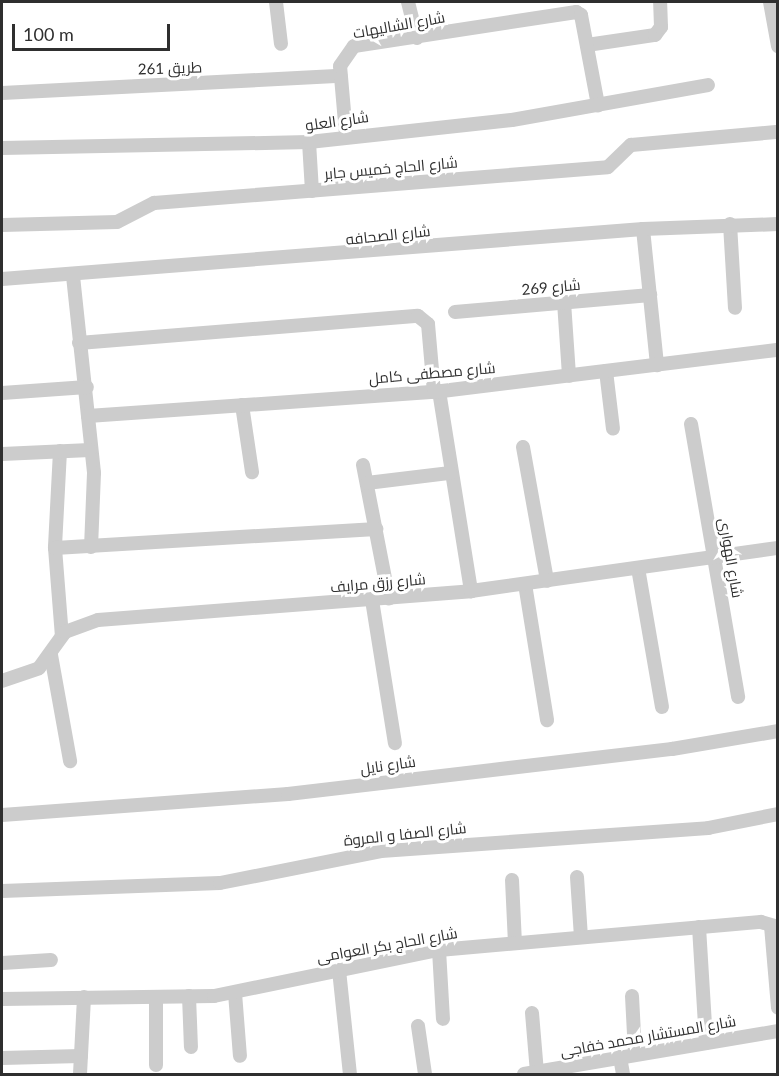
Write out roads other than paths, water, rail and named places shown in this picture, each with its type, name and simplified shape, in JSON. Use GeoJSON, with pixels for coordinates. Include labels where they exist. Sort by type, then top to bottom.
{"type":"FeatureCollection","features":[{"type":"Feature","properties":{"kind":"street"},"geometry":{"type":"LineString","coordinates":[[276,2],[281,44]]}},
{"type":"Feature","properties":{"kind":"street"},"geometry":{"type":"LineString","coordinates":[[408,2],[417,38]]}},
{"type":"Feature","properties":{"kind":"street"},"geometry":{"type":"LineString","coordinates":[[587,45],[655,35],[661,27],[660,2]]}},
{"type":"Feature","properties":{"kind":"street"},"geometry":{"type":"LineString","coordinates":[[770,2],[777,46]]}},
{"type":"Feature","properties":{"kind":"street","name":"شارع الشاليهات"},"geometry":{"type":"LineString","coordinates":[[346,134],[341,76],[342,58],[354,46],[576,12],[587,45],[598,105]]}},
{"type":"Feature","properties":{"kind":"street","name":"طريق 261"},"geometry":{"type":"LineString","coordinates":[[2,93],[341,76]]}},
{"type":"Feature","properties":{"kind":"street","name":"شارع العلو"},"geometry":{"type":"LineString","coordinates":[[2,148],[309,142],[346,134],[437,130],[708,85]]}},
{"type":"Feature","properties":{"kind":"street","name":"شارع الحاج خميس جابر"},"geometry":{"type":"LineString","coordinates":[[2,225],[117,222],[154,203],[608,167],[631,145],[777,132]]}},
{"type":"Feature","properties":{"kind":"street"},"geometry":{"type":"LineString","coordinates":[[309,142],[312,191]]}},
{"type":"Feature","properties":{"kind":"street"},"geometry":{"type":"LineString","coordinates":[[730,224],[735,308]]}},
{"type":"Feature","properties":{"kind":"street","name":"شارع الصحافه"},"geometry":{"type":"LineString","coordinates":[[2,279],[73,276],[642,229],[777,224]]}},
{"type":"Feature","properties":{"kind":"street"},"geometry":{"type":"LineString","coordinates":[[642,229],[657,365]]}},
{"type":"Feature","properties":{"kind":"street"},"geometry":{"type":"LineString","coordinates":[[73,276],[79,344],[87,387],[91,547]]}},
{"type":"Feature","properties":{"kind":"street","name":"شارع 269"},"geometry":{"type":"LineString","coordinates":[[455,312],[650,295]]}},
{"type":"Feature","properties":{"kind":"street"},"geometry":{"type":"LineString","coordinates":[[564,302],[569,375]]}},
{"type":"Feature","properties":{"kind":"street"},"geometry":{"type":"LineString","coordinates":[[79,344],[418,316],[428,324],[450,473],[471,591]]}},
{"type":"Feature","properties":{"kind":"street","name":"شارع مصطفى كامل"},"geometry":{"type":"LineString","coordinates":[[88,416],[437,391],[777,350]]}},
{"type":"Feature","properties":{"kind":"street"},"geometry":{"type":"LineString","coordinates":[[606,371],[613,429]]}},
{"type":"Feature","properties":{"kind":"street"},"geometry":{"type":"LineString","coordinates":[[2,393],[87,387]]}},
{"type":"Feature","properties":{"kind":"street"},"geometry":{"type":"LineString","coordinates":[[242,405],[252,472]]}},
{"type":"Feature","properties":{"kind":"street","name":"شارع الهوارى"},"geometry":{"type":"LineString","coordinates":[[691,424],[738,697]]}},
{"type":"Feature","properties":{"kind":"street"},"geometry":{"type":"LineString","coordinates":[[523,447],[547,581]]}},
{"type":"Feature","properties":{"kind":"street"},"geometry":{"type":"LineString","coordinates":[[2,454],[90,450]]}},
{"type":"Feature","properties":{"kind":"street"},"geometry":{"type":"LineString","coordinates":[[2,681],[39,668],[51,655],[62,636],[55,548],[60,451]]}},
{"type":"Feature","properties":{"kind":"street"},"geometry":{"type":"LineString","coordinates":[[363,465],[388,599]]}},
{"type":"Feature","properties":{"kind":"street"},"geometry":{"type":"LineString","coordinates":[[367,483],[450,473]]}},
{"type":"Feature","properties":{"kind":"street"},"geometry":{"type":"LineString","coordinates":[[55,548],[376,529]]}},
{"type":"Feature","properties":{"kind":"street","name":"شارع رزق مرايف"},"geometry":{"type":"LineString","coordinates":[[62,636],[75,626],[98,620],[471,591],[777,548]]}},
{"type":"Feature","properties":{"kind":"street"},"geometry":{"type":"LineString","coordinates":[[638,568],[662,707]]}},
{"type":"Feature","properties":{"kind":"street"},"geometry":{"type":"LineString","coordinates":[[525,584],[547,720]]}},
{"type":"Feature","properties":{"kind":"street"},"geometry":{"type":"LineString","coordinates":[[372,600],[395,743]]}},
{"type":"Feature","properties":{"kind":"street"},"geometry":{"type":"LineString","coordinates":[[51,655],[70,761]]}},
{"type":"Feature","properties":{"kind":"street","name":"شارع نايل"},"geometry":{"type":"LineString","coordinates":[[2,815],[288,794],[672,749],[777,731]]}},
{"type":"Feature","properties":{"kind":"street","name":"شارع الصفا و المروة"},"geometry":{"type":"LineString","coordinates":[[2,891],[220,883],[381,851],[708,828],[777,814]]}},
{"type":"Feature","properties":{"kind":"street"},"geometry":{"type":"LineString","coordinates":[[577,877],[581,937]]}},
{"type":"Feature","properties":{"kind":"street"},"geometry":{"type":"LineString","coordinates":[[512,880],[515,943]]}},
{"type":"Feature","properties":{"kind":"street"},"geometry":{"type":"LineString","coordinates":[[699,927],[706,1043]]}},
{"type":"Feature","properties":{"kind":"street","name":"شارع الحاج بكر العوامى"},"geometry":{"type":"LineString","coordinates":[[2,999],[156,997],[235,993],[439,950],[699,927],[774,927]]}},
{"type":"Feature","properties":{"kind":"street"},"geometry":{"type":"LineString","coordinates":[[774,927],[777,1008]]}},
{"type":"Feature","properties":{"kind":"street"},"geometry":{"type":"LineString","coordinates":[[439,950],[443,1019]]}},
{"type":"Feature","properties":{"kind":"street"},"geometry":{"type":"LineString","coordinates":[[2,963],[51,960]]}},
{"type":"Feature","properties":{"kind":"street"},"geometry":{"type":"LineString","coordinates":[[339,970],[350,1074]]}},
{"type":"Feature","properties":{"kind":"street"},"geometry":{"type":"LineString","coordinates":[[235,993],[240,1056]]}},
{"type":"Feature","properties":{"kind":"street"},"geometry":{"type":"LineString","coordinates":[[189,996],[191,1047]]}},
{"type":"Feature","properties":{"kind":"street"},"geometry":{"type":"LineString","coordinates":[[632,996],[635,1054]]}},
{"type":"Feature","properties":{"kind":"street"},"geometry":{"type":"LineString","coordinates":[[80,1074],[84,997]]}},
{"type":"Feature","properties":{"kind":"street"},"geometry":{"type":"LineString","coordinates":[[156,997],[156,1065]]}},
{"type":"Feature","properties":{"kind":"street"},"geometry":{"type":"LineString","coordinates":[[531,1073],[532,1013]]}},
{"type":"Feature","properties":{"kind":"street"},"geometry":{"type":"LineString","coordinates":[[418,1026],[425,1074]]}},
{"type":"Feature","properties":{"kind":"street","name":"شارع المستشار محمد خفاجى"},"geometry":{"type":"LineString","coordinates":[[531,1073],[566,1071],[635,1054],[777,1031]]}},
{"type":"Feature","properties":{"kind":"street"},"geometry":{"type":"LineString","coordinates":[[2,1058],[81,1056]]}},
{"type":"Feature","properties":{"kind":"street"},"geometry":{"type":"LineString","coordinates":[[620,1057],[623,1074]]}}]}
